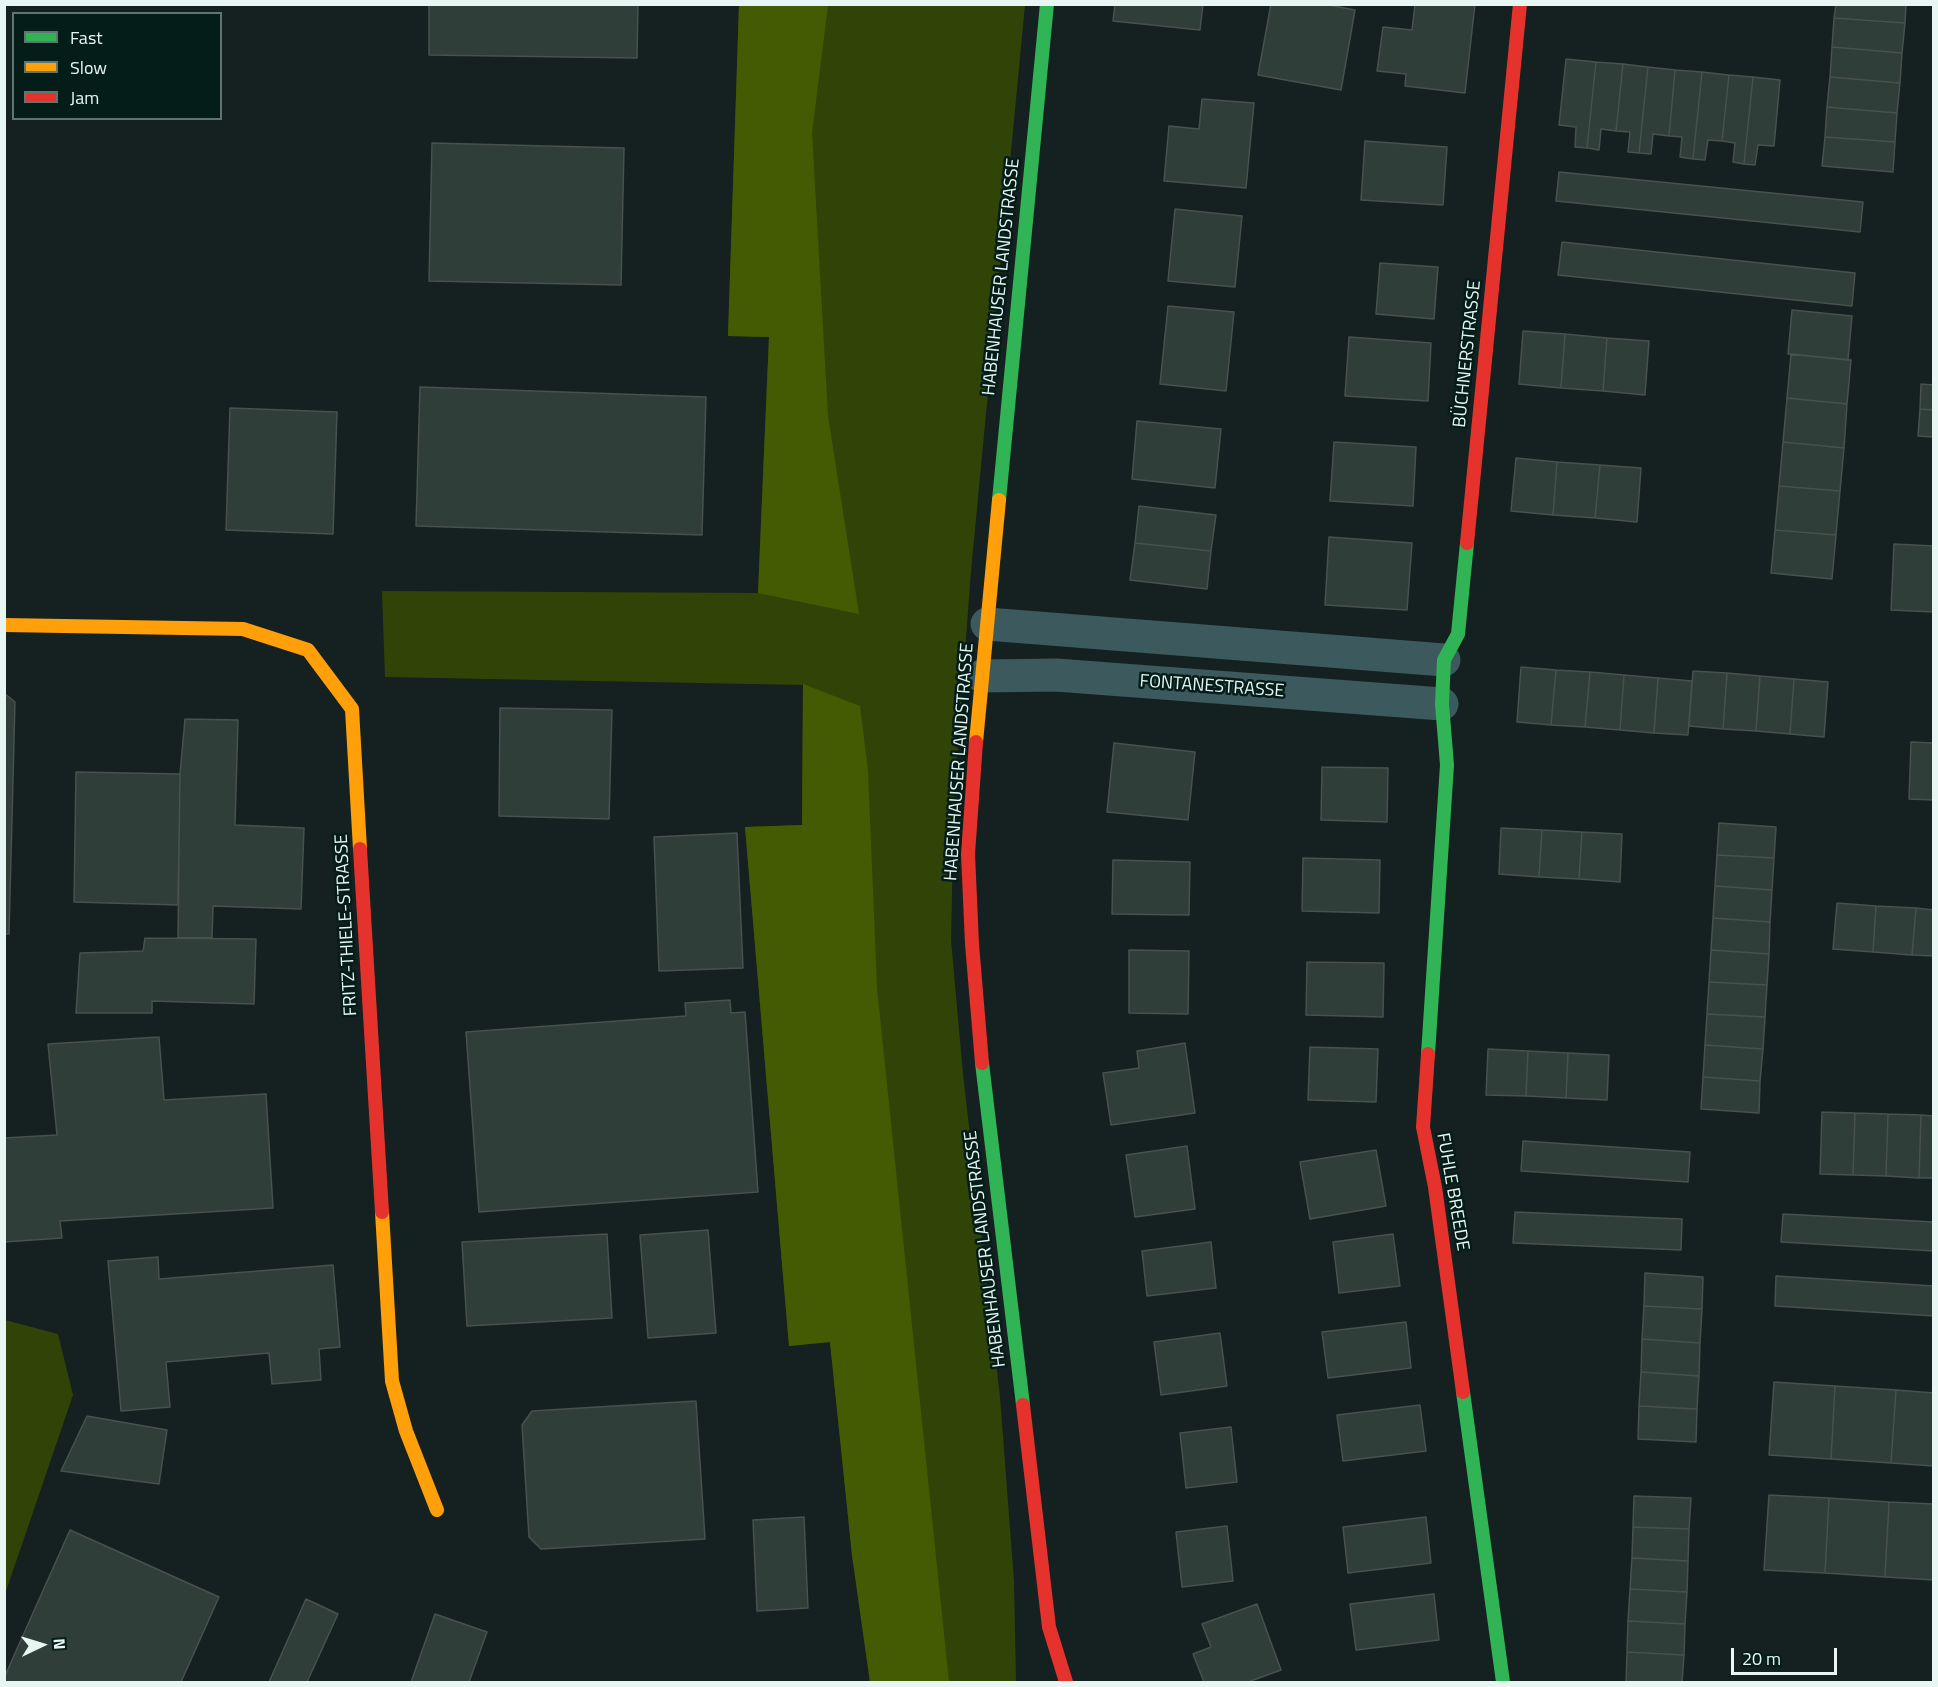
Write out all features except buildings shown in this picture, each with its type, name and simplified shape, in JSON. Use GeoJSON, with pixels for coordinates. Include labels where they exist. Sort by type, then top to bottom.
{"type":"FeatureCollection","features":[{"type":"Feature","properties":{"kind":"street","name":"HABENHAUSER LANDSTRASSE"},"geometry":{"type":"LineString","coordinates":[[1047,4],[982,676],[968,854],[979,1035],[1049,1627],[1066,1683]]}},
{"type":"Feature","properties":{"kind":"street","name":"BÜCHNERSTRASSE"},"geometry":{"type":"LineString","coordinates":[[1442,704],[1444,660],[1458,634],[1520,4]]}},
{"type":"Feature","properties":{"kind":"street"},"geometry":{"type":"LineString","coordinates":[[987,624],[1444,660]]}},
{"type":"Feature","properties":{"kind":"street","name":"FRITZ-THIELE-STRASSE"},"geometry":{"type":"LineString","coordinates":[[4,625],[243,629],[308,651],[352,709],[392,1381],[406,1431],[437,1510]]}},
{"type":"Feature","properties":{"kind":"street","name":"FONTANESTRASSE"},"geometry":{"type":"LineString","coordinates":[[982,676],[1056,675],[1442,704]]}},
{"type":"Feature","properties":{"kind":"street","name":"FUHLE BREEDE"},"geometry":{"type":"LineString","coordinates":[[1442,704],[1447,765],[1423,1127],[1435,1187],[1503,1683]]}},
{"type":"Feature","properties":{"kind":"street","name":"HABENHAUSER LANDSTRASSE"},"geometry":{"type":"LineString","coordinates":[[1044,1660],[1049,1627]]}},
{"type":"Feature","properties":{"kind":"green space"},"geometry":{"type":"Polygon","coordinates":[[[739,5],[1025,5],[971,571],[954,799],[951,940],[963,1074],[1000,1397],[1014,1581],[1016,1682],[870,1682],[852,1555],[830,1342],[789,1346],[745,827],[802,825],[803,685],[385,677],[382,591],[758,593],[769,337],[728,336],[739,5]]]}},
{"type":"Feature","properties":{"kind":"green space"},"geometry":{"type":"Polygon","coordinates":[[[739,5],[828,5],[812,133],[828,416],[859,614],[758,593],[769,337],[728,336],[739,5]]]}},
{"type":"Feature","properties":{"kind":"green space"},"geometry":{"type":"Polygon","coordinates":[[[803,684],[860,706],[868,771],[877,988],[949,1682],[870,1682],[852,1555],[830,1342],[789,1346],[745,827],[802,825],[803,684]]]}},
{"type":"Feature","properties":{"kind":"green space"},"geometry":{"type":"Polygon","coordinates":[[[5,1320],[58,1334],[73,1395],[5,1594],[5,1320]]]}},
{"type":"Feature","properties":{"kind":"traffic: fast"},"geometry":{"type":"LineString","coordinates":[[999,500],[1047,4]]}},
{"type":"Feature","properties":{"kind":"traffic: fast"},"geometry":{"type":"LineString","coordinates":[[1428,1054],[1447,765],[1442,704],[1444,660],[1458,634],[1467,543]]}},
{"type":"Feature","properties":{"kind":"traffic: fast"},"geometry":{"type":"LineString","coordinates":[[982,1063],[1023,1405]]}},
{"type":"Feature","properties":{"kind":"traffic: fast"},"geometry":{"type":"LineString","coordinates":[[1463,1392],[1503,1682]]}},
{"type":"Feature","properties":{"kind":"traffic: slow"},"geometry":{"type":"LineString","coordinates":[[976,742],[999,500]]}},
{"type":"Feature","properties":{"kind":"traffic: slow"},"geometry":{"type":"LineString","coordinates":[[4,625],[243,629],[308,650],[352,709],[360,849]]}},
{"type":"Feature","properties":{"kind":"traffic: slow"},"geometry":{"type":"LineString","coordinates":[[382,1212],[392,1381],[406,1431],[437,1510]]}},
{"type":"Feature","properties":{"kind":"traffic: jam"},"geometry":{"type":"LineString","coordinates":[[1467,543],[1520,4]]}},
{"type":"Feature","properties":{"kind":"traffic: jam"},"geometry":{"type":"LineString","coordinates":[[976,742],[968,854],[972,944],[982,1063]]}},
{"type":"Feature","properties":{"kind":"traffic: jam"},"geometry":{"type":"LineString","coordinates":[[360,849],[382,1212]]}},
{"type":"Feature","properties":{"kind":"traffic: jam"},"geometry":{"type":"LineString","coordinates":[[1428,1054],[1423,1127],[1435,1187],[1463,1392]]}},
{"type":"Feature","properties":{"kind":"traffic: jam"},"geometry":{"type":"LineString","coordinates":[[1023,1405],[1049,1627],[1066,1682]]}}]}
